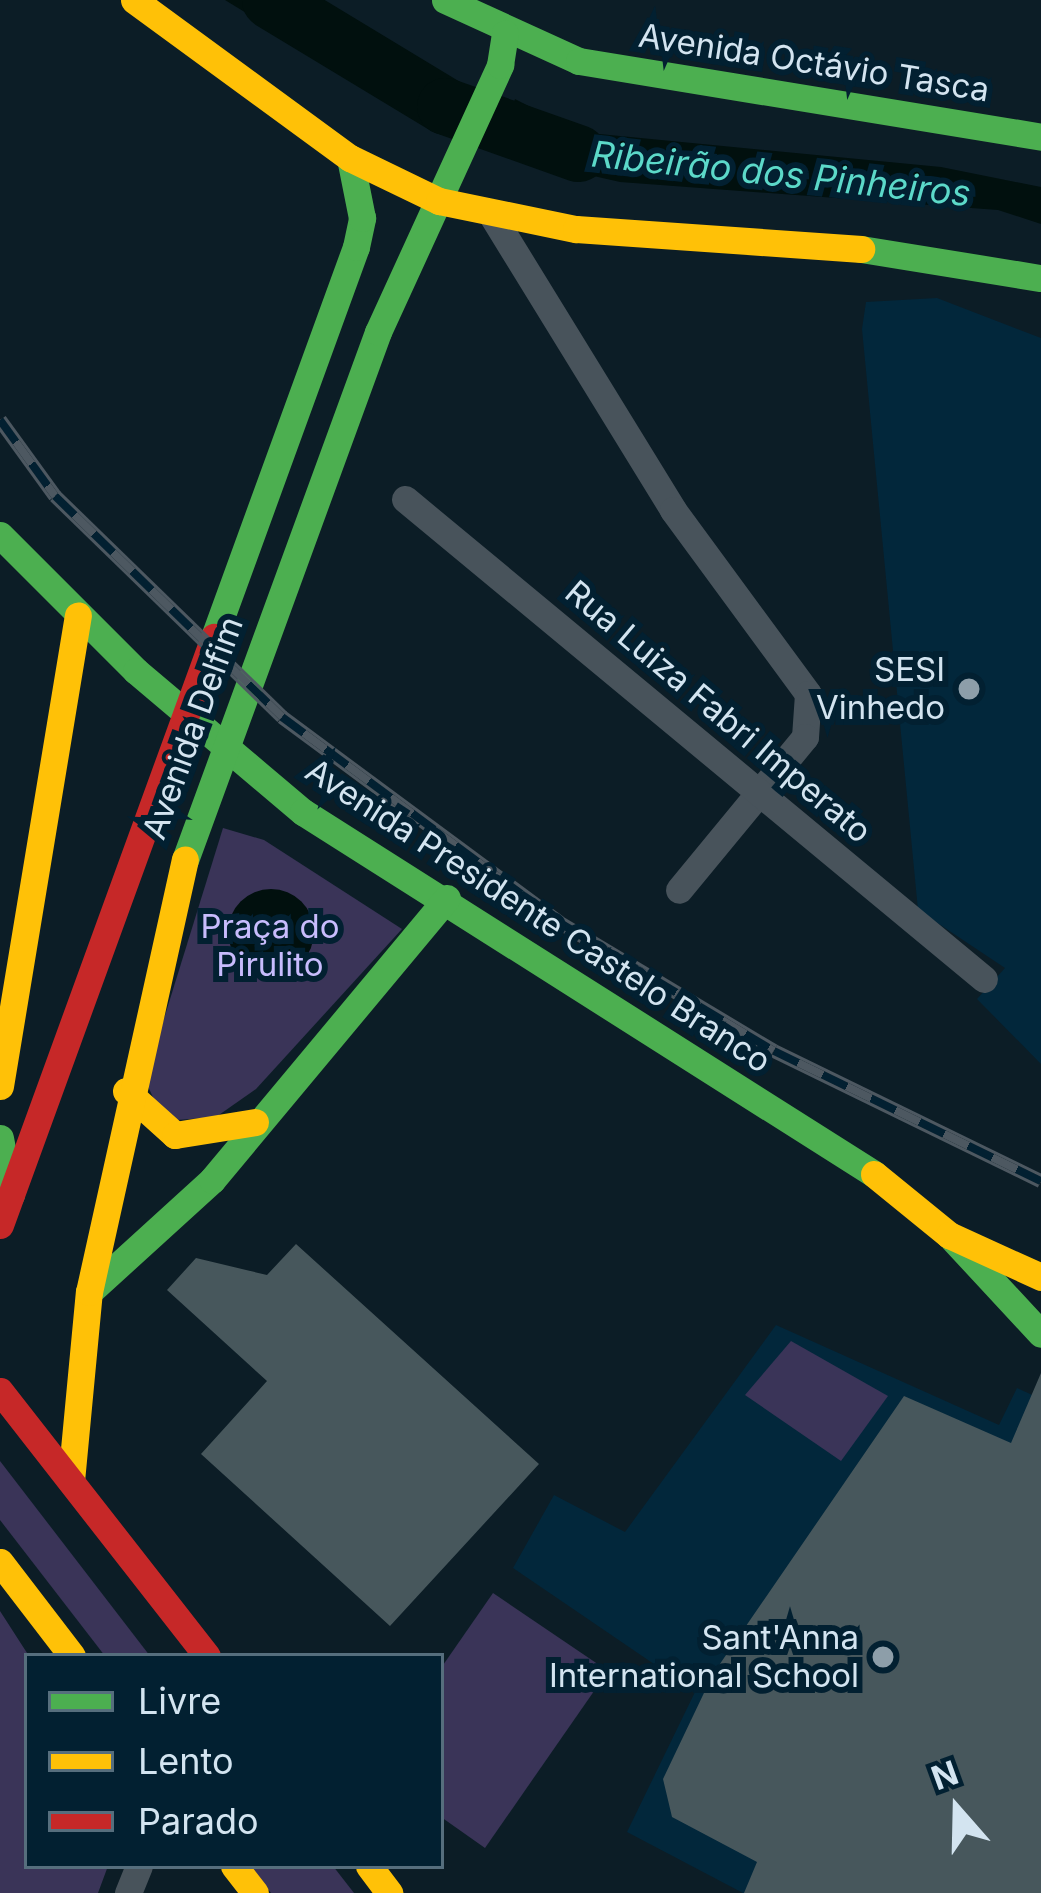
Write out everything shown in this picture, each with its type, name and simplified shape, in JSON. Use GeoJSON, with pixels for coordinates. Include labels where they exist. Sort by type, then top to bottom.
{"type":"FeatureCollection","features":[{"type":"Feature","properties":{"kind":"street"},"geometry":{"type":"LineString","coordinates":[[134,0],[350,158],[439,201],[493,217],[930,254],[1041,278]]}},
{"type":"Feature","properties":{"kind":"street","name":"Avenida Octávio Tasca"},"geometry":{"type":"LineString","coordinates":[[445,0],[505,33],[579,61],[705,86],[1041,137]]}},
{"type":"Feature","properties":{"kind":"street"},"geometry":{"type":"LineString","coordinates":[[505,33],[507,0]]}},
{"type":"Feature","properties":{"kind":"street","name":"Avenida Delfim"},"geometry":{"type":"LineString","coordinates":[[71,1481],[89,1292],[126,1091],[182,868],[378,332],[500,65],[505,33]]}},
{"type":"Feature","properties":{"kind":"street","name":"Avenida Delfim"},"geometry":{"type":"LineString","coordinates":[[0,1225],[356,247],[362,218],[350,158]]}},
{"type":"Feature","properties":{"kind":"street"},"geometry":{"type":"LineString","coordinates":[[493,217],[673,510],[808,694],[805,736],[762,796],[679,890]]}},
{"type":"Feature","properties":{"kind":"street","name":"Rua Luiza Fabri Imperato"},"geometry":{"type":"LineString","coordinates":[[405,499],[984,980]]}},
{"type":"Feature","properties":{"kind":"street","name":"Avenida Presidente Castelo Branco"},"geometry":{"type":"LineString","coordinates":[[0,535],[136,671],[303,812],[841,1147],[949,1235]]}},
{"type":"Feature","properties":{"kind":"street"},"geometry":{"type":"LineString","coordinates":[[0,1086],[79,615]]}},
{"type":"Feature","properties":{"kind":"street"},"geometry":{"type":"LineString","coordinates":[[89,1292],[212,1180],[255,1122],[447,898]]}},
{"type":"Feature","properties":{"kind":"street"},"geometry":{"type":"LineString","coordinates":[[126,1091],[175,1136],[255,1122]]}},
{"type":"Feature","properties":{"kind":"street"},"geometry":{"type":"LineString","coordinates":[[0,1138],[11,1196]]}},
{"type":"Feature","properties":{"kind":"street"},"geometry":{"type":"LineString","coordinates":[[949,1235],[1041,1277]]}},
{"type":"Feature","properties":{"kind":"street"},"geometry":{"type":"LineString","coordinates":[[949,1235],[1041,1334]]}},
{"type":"Feature","properties":{"kind":"street"},"geometry":{"type":"LineString","coordinates":[[0,1391],[205,1653]]}},
{"type":"Feature","properties":{"kind":"street"},"geometry":{"type":"LineString","coordinates":[[0,1425],[71,1481]]}},
{"type":"Feature","properties":{"kind":"street"},"geometry":{"type":"LineString","coordinates":[[0,1562],[70,1653]]}},
{"type":"Feature","properties":{"kind":"street"},"geometry":{"type":"LineString","coordinates":[[236,1869],[255,1893]]}},
{"type":"Feature","properties":{"kind":"shaded area","name":"SESI Vinhedo"},"geometry":{"type":"Polygon","coordinates":[[[937,298],[1041,338],[1041,1064],[977,999],[1005,968],[918,910],[862,329],[866,302],[937,298]]]}},
{"type":"Feature","properties":{"kind":"shaded area","name":"Sant'Anna International School"},"geometry":{"type":"Polygon","coordinates":[[[776,1325],[999,1425],[1017,1388],[1041,1399],[1041,1893],[743,1893],[627,1832],[695,1692],[513,1568],[554,1495],[625,1532],[776,1325]]]}},
{"type":"Feature","properties":{"kind":"green space","name":"Praça do Pirulito"},"geometry":{"type":"Polygon","coordinates":[[[223,828],[264,840],[402,929],[256,1089],[216,1117],[164,1121],[145,1080],[223,828]]]}},
{"type":"Feature","properties":{"kind":"green space"},"geometry":{"type":"Polygon","coordinates":[[[791,1341],[888,1396],[841,1461],[745,1395],[791,1341]]]}},
{"type":"Feature","properties":{"kind":"green space"},"geometry":{"type":"Polygon","coordinates":[[[0,1461],[148,1653],[103,1653],[0,1520],[0,1461]]]}},
{"type":"Feature","properties":{"kind":"green space"},"geometry":{"type":"Polygon","coordinates":[[[493,1593],[608,1671],[485,1848],[444,1819],[444,1664],[493,1593]]]}},
{"type":"Feature","properties":{"kind":"green space"},"geometry":{"type":"Polygon","coordinates":[[[0,1611],[27,1653],[24,1869],[107,1869],[98,1893],[0,1893],[0,1611]]]}},
{"type":"Feature","properties":{"kind":"green space"},"geometry":{"type":"Polygon","coordinates":[[[251,1869],[335,1869],[354,1893],[271,1893],[251,1869]]]}},
{"type":"Feature","properties":{"kind":"water"},"geometry":{"type":"Polygon","coordinates":[[[225,0],[306,0],[445,85],[423,122],[225,0]]]}},
{"type":"Feature","properties":{"kind":"water"},"geometry":{"type":"Polygon","coordinates":[[[515,99],[579,132],[941,167],[1041,187],[1041,224],[998,210],[620,182],[497,154],[515,99]]]}},
{"type":"Feature","properties":{"kind":"water"},"geometry":{"type":"Polygon","coordinates":[[[271,889],[287,892],[301,902],[311,916],[311,948],[301,962],[287,972],[271,975],[255,972],[241,962],[231,948],[228,932],[231,916],[241,902],[255,892],[271,889]]]}},
{"type":"Feature","properties":{"kind":"building"},"geometry":{"type":"Polygon","coordinates":[[[296,1244],[539,1464],[390,1626],[201,1454],[267,1381],[167,1290],[196,1258],[267,1275],[296,1244]]]}},
{"type":"Feature","properties":{"kind":"building","name":"Sant'Anna International School"},"geometry":{"type":"Polygon","coordinates":[[[1041,1373],[1041,1893],[744,1893],[757,1862],[672,1817],[663,1779],[713,1674],[904,1396],[1011,1443],[1041,1373]]]}},
{"type":"Feature","properties":{"kind":"waterway","name":"Ribeirão dos Pinheiros"},"geometry":{"type":"LineString","coordinates":[[270,0],[445,106],[578,153]]}},
{"type":"Feature","properties":{"kind":"railway"},"geometry":{"type":"LineString","coordinates":[[0,420],[55,496],[282,717],[560,923],[774,1051],[1041,1181]]}},
{"type":"Feature","properties":{"kind":"traffic: fast"},"geometry":{"type":"LineString","coordinates":[[445,0],[579,61],[1041,137]]}},
{"type":"Feature","properties":{"kind":"traffic: fast"},"geometry":{"type":"LineString","coordinates":[[185,860],[378,332],[500,65],[505,33]]}},
{"type":"Feature","properties":{"kind":"traffic: fast"},"geometry":{"type":"LineString","coordinates":[[214,637],[356,247],[362,218],[350,158]]}},
{"type":"Feature","properties":{"kind":"traffic: fast"},"geometry":{"type":"LineString","coordinates":[[861,249],[1041,278]]}},
{"type":"Feature","properties":{"kind":"traffic: fast"},"geometry":{"type":"LineString","coordinates":[[0,535],[136,671],[303,812],[874,1174]]}},
{"type":"Feature","properties":{"kind":"traffic: fast"},"geometry":{"type":"LineString","coordinates":[[89,1292],[212,1180],[447,898]]}},
{"type":"Feature","properties":{"kind":"traffic: fast"},"geometry":{"type":"LineString","coordinates":[[0,1138],[11,1195]]}},
{"type":"Feature","properties":{"kind":"traffic: fast"},"geometry":{"type":"LineString","coordinates":[[953,1239],[1041,1334]]}},
{"type":"Feature","properties":{"kind":"traffic: slow"},"geometry":{"type":"LineString","coordinates":[[134,0],[350,158],[439,201],[576,229],[861,249]]}},
{"type":"Feature","properties":{"kind":"traffic: slow"},"geometry":{"type":"LineString","coordinates":[[0,1086],[78,615]]}},
{"type":"Feature","properties":{"kind":"traffic: slow"},"geometry":{"type":"LineString","coordinates":[[71,1481],[89,1292],[185,860]]}},
{"type":"Feature","properties":{"kind":"traffic: slow"},"geometry":{"type":"LineString","coordinates":[[126,1091],[175,1135],[255,1122]]}},
{"type":"Feature","properties":{"kind":"traffic: slow"},"geometry":{"type":"LineString","coordinates":[[874,1174],[949,1235],[1041,1277]]}},
{"type":"Feature","properties":{"kind":"traffic: slow"},"geometry":{"type":"LineString","coordinates":[[0,1562],[70,1653]]}},
{"type":"Feature","properties":{"kind":"traffic: slow"},"geometry":{"type":"LineString","coordinates":[[236,1869],[255,1893]]}},
{"type":"Feature","properties":{"kind":"traffic: slow"},"geometry":{"type":"LineString","coordinates":[[371,1869],[389,1893]]}},
{"type":"Feature","properties":{"kind":"traffic: jam"},"geometry":{"type":"LineString","coordinates":[[0,1225],[214,637]]}},
{"type":"Feature","properties":{"kind":"traffic: jam"},"geometry":{"type":"LineString","coordinates":[[0,1391],[205,1653]]}},
{"type":"Feature","properties":{"kind":"place","name":"SESI Vinhedo"},"geometry":{"type":"Point","coordinates":[969,689]}},
{"type":"Feature","properties":{"kind":"place","name":"Sant'Anna International School"},"geometry":{"type":"Point","coordinates":[883,1657]}}]}
